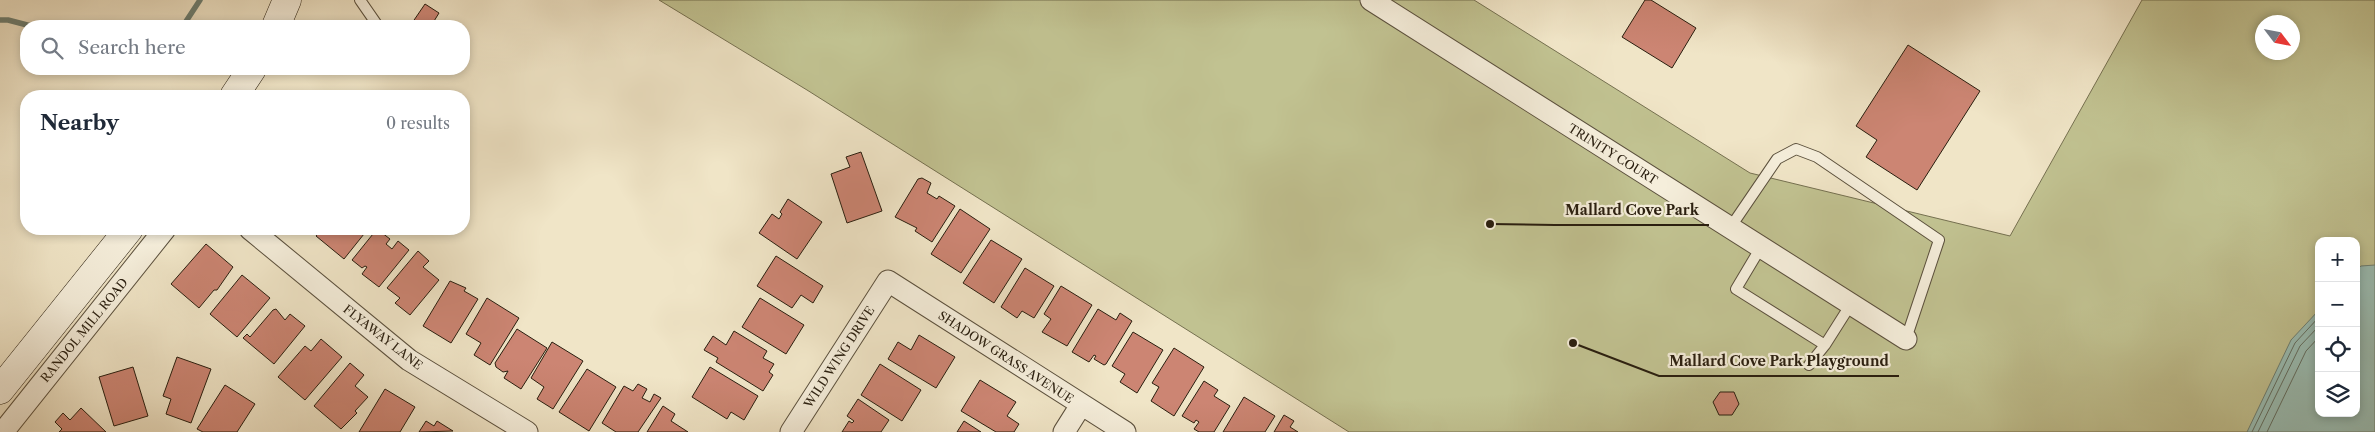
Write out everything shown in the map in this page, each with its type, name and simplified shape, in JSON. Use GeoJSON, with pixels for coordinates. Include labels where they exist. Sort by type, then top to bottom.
{"type":"FeatureCollection","features":[{"type":"Feature","properties":{"kind":"main road"},"geometry":{"type":"LineString","coordinates":[[279,20],[287,0]]}},
{"type":"Feature","properties":{"kind":"main road"},"geometry":{"type":"LineString","coordinates":[[238,90],[248,75]]}},
{"type":"Feature","properties":{"kind":"main road"},"geometry":{"type":"LineString","coordinates":[[0,390],[124,235]]}},
{"type":"Feature","properties":{"kind":"street","name":"TRINITY COURT"},"geometry":{"type":"LineString","coordinates":[[1371,0],[1906,339]]}},
{"type":"Feature","properties":{"kind":"street","name":"RANDOL MILL ROAD"},"geometry":{"type":"LineString","coordinates":[[2,432],[159,235]]}},
{"type":"Feature","properties":{"kind":"street","name":"FLYAWAY LANE"},"geometry":{"type":"LineString","coordinates":[[257,235],[410,360],[526,432]]}},
{"type":"Feature","properties":{"kind":"street","name":"SHADOW GRASS AVENUE"},"geometry":{"type":"LineString","coordinates":[[888,281],[1125,432]]}},
{"type":"Feature","properties":{"kind":"street","name":"WILD WING DRIVE"},"geometry":{"type":"LineString","coordinates":[[791,432],[888,281]]}},
{"type":"Feature","properties":{"kind":"street"},"geometry":{"type":"LineString","coordinates":[[1064,432],[1081,405]]}},
{"type":"Feature","properties":{"kind":"lane"},"geometry":{"type":"LineString","coordinates":[[360,0],[374,20]]}},
{"type":"Feature","properties":{"kind":"lane"},"geometry":{"type":"LineString","coordinates":[[1730,228],[1776,159],[1796,149],[1817,157],[1938,240],[1906,339]]}},
{"type":"Feature","properties":{"kind":"lane"},"geometry":{"type":"LineString","coordinates":[[1761,247],[1736,289],[1825,345]]}},
{"type":"Feature","properties":{"kind":"lane"},"geometry":{"type":"LineString","coordinates":[[1809,365],[1825,345],[1851,304]]}},
{"type":"Feature","properties":{"kind":"green space"},"geometry":{"type":"Polygon","coordinates":[[[659,0],[1474,0],[1750,173],[2010,236],[2142,0],[2375,0],[2375,432],[1349,432],[807,90],[659,0]]]}},
{"type":"Feature","properties":{"kind":"water"},"geometry":{"type":"Polygon","coordinates":[[[2375,265],[2375,432],[2247,432],[2291,340],[2315,314],[2315,417],[2360,417],[2361,266],[2375,265]]]}},
{"type":"Feature","properties":{"kind":"building"},"geometry":{"type":"Polygon","coordinates":[[[1645,0],[1651,0],[1696,28],[1672,68],[1622,37],[1645,0]]]}},
{"type":"Feature","properties":{"kind":"building"},"geometry":{"type":"Polygon","coordinates":[[[425,4],[439,13],[435,20],[414,20],[425,4]]]}},
{"type":"Feature","properties":{"kind":"building"},"geometry":{"type":"Polygon","coordinates":[[[1908,45],[1980,91],[1917,190],[1866,157],[1877,140],[1856,126],[1908,45]]]}},
{"type":"Feature","properties":{"kind":"building"},"geometry":{"type":"Polygon","coordinates":[[[861,152],[882,211],[847,223],[831,174],[850,167],[846,157],[861,152]]]}},
{"type":"Feature","properties":{"kind":"building"},"geometry":{"type":"Polygon","coordinates":[[[922,178],[931,183],[927,193],[937,199],[939,196],[955,206],[932,242],[915,231],[917,228],[895,217],[918,179],[922,178]]]}},
{"type":"Feature","properties":{"kind":"building"},"geometry":{"type":"Polygon","coordinates":[[[788,199],[822,222],[797,259],[759,233],[772,214],[779,219],[782,214],[780,212],[788,199]]]}},
{"type":"Feature","properties":{"kind":"building"},"geometry":{"type":"Polygon","coordinates":[[[960,209],[990,229],[961,273],[931,254],[960,209]]]}},
{"type":"Feature","properties":{"kind":"building"},"geometry":{"type":"Polygon","coordinates":[[[317,235],[363,235],[344,259],[317,235]]]}},
{"type":"Feature","properties":{"kind":"building"},"geometry":{"type":"Polygon","coordinates":[[[372,235],[385,235],[390,239],[386,244],[392,249],[398,241],[409,250],[379,287],[362,274],[367,267],[362,268],[352,260],[372,235]]]}},
{"type":"Feature","properties":{"kind":"building"},"geometry":{"type":"Polygon","coordinates":[[[991,240],[1022,259],[994,303],[963,283],[991,240]]]}},
{"type":"Feature","properties":{"kind":"building"},"geometry":{"type":"Polygon","coordinates":[[[206,244],[233,267],[217,290],[214,290],[199,308],[171,284],[206,244]]]}},
{"type":"Feature","properties":{"kind":"building"},"geometry":{"type":"Polygon","coordinates":[[[418,251],[429,261],[423,267],[439,280],[410,315],[395,303],[400,298],[387,288],[418,251]]]}},
{"type":"Feature","properties":{"kind":"building"},"geometry":{"type":"Polygon","coordinates":[[[776,256],[823,286],[813,303],[801,295],[792,308],[757,286],[776,256]]]}},
{"type":"Feature","properties":{"kind":"building"},"geometry":{"type":"Polygon","coordinates":[[[1025,268],[1054,286],[1034,318],[1022,311],[1017,318],[1001,307],[1025,268]]]}},
{"type":"Feature","properties":{"kind":"building"},"geometry":{"type":"Polygon","coordinates":[[[242,275],[270,298],[237,337],[210,314],[242,275]]]}},
{"type":"Feature","properties":{"kind":"building"},"geometry":{"type":"Polygon","coordinates":[[[450,281],[466,288],[464,291],[478,299],[451,343],[423,326],[450,281]]]}},
{"type":"Feature","properties":{"kind":"building"},"geometry":{"type":"Polygon","coordinates":[[[1061,286],[1092,305],[1067,346],[1042,332],[1051,319],[1044,314],[1061,286]]]}},
{"type":"Feature","properties":{"kind":"building"},"geometry":{"type":"Polygon","coordinates":[[[487,298],[519,318],[490,365],[474,355],[481,343],[466,334],[487,298]]]}},
{"type":"Feature","properties":{"kind":"building"},"geometry":{"type":"Polygon","coordinates":[[[760,298],[804,325],[786,354],[742,327],[760,298]]]}},
{"type":"Feature","properties":{"kind":"building"},"geometry":{"type":"Polygon","coordinates":[[[276,309],[285,320],[290,314],[305,326],[274,364],[243,338],[247,334],[250,337],[273,310],[276,309]]]}},
{"type":"Feature","properties":{"kind":"building"},"geometry":{"type":"Polygon","coordinates":[[[1098,309],[1116,320],[1120,313],[1132,321],[1104,365],[1094,359],[1096,356],[1094,355],[1089,362],[1072,352],[1098,309]]]}},
{"type":"Feature","properties":{"kind":"building"},"geometry":{"type":"Polygon","coordinates":[[[517,329],[547,348],[521,389],[504,378],[508,371],[503,372],[496,367],[495,363],[517,329]]]}},
{"type":"Feature","properties":{"kind":"building"},"geometry":{"type":"Polygon","coordinates":[[[734,331],[767,351],[763,358],[774,364],[769,372],[773,375],[763,391],[716,362],[718,358],[704,350],[713,336],[726,345],[734,331]]]}},
{"type":"Feature","properties":{"kind":"building"},"geometry":{"type":"Polygon","coordinates":[[[1133,332],[1163,350],[1137,393],[1120,382],[1125,374],[1112,366],[1133,332]]]}},
{"type":"Feature","properties":{"kind":"building"},"geometry":{"type":"Polygon","coordinates":[[[919,335],[955,357],[936,388],[888,359],[898,342],[911,350],[919,335]]]}},
{"type":"Feature","properties":{"kind":"building"},"geometry":{"type":"Polygon","coordinates":[[[321,339],[342,357],[305,400],[278,377],[305,346],[311,351],[321,339]]]}},
{"type":"Feature","properties":{"kind":"building"},"geometry":{"type":"Polygon","coordinates":[[[552,342],[583,361],[553,409],[537,399],[544,387],[531,378],[552,342]]]}},
{"type":"Feature","properties":{"kind":"building"},"geometry":{"type":"Polygon","coordinates":[[[1174,348],[1204,367],[1174,416],[1151,401],[1159,387],[1152,383],[1174,348]]]}},
{"type":"Feature","properties":{"kind":"building"},"geometry":{"type":"Polygon","coordinates":[[[177,357],[211,369],[191,423],[166,414],[171,399],[163,396],[177,357]]]}},
{"type":"Feature","properties":{"kind":"building"},"geometry":{"type":"Polygon","coordinates":[[[350,363],[364,375],[355,386],[368,397],[355,411],[357,413],[341,429],[314,406],[350,363]]]}},
{"type":"Feature","properties":{"kind":"building"},"geometry":{"type":"Polygon","coordinates":[[[880,364],[921,390],[902,421],[861,395],[880,364]]]}},
{"type":"Feature","properties":{"kind":"building"},"geometry":{"type":"Polygon","coordinates":[[[133,367],[148,416],[114,426],[99,377],[133,367]]]}},
{"type":"Feature","properties":{"kind":"building"},"geometry":{"type":"Polygon","coordinates":[[[710,367],[758,396],[744,420],[731,412],[727,419],[692,397],[710,367]]]}},
{"type":"Feature","properties":{"kind":"building"},"geometry":{"type":"Polygon","coordinates":[[[587,369],[616,387],[589,431],[559,412],[587,369]]]}},
{"type":"Feature","properties":{"kind":"building"},"geometry":{"type":"Polygon","coordinates":[[[980,380],[1016,402],[1007,416],[1019,424],[1014,432],[996,432],[961,411],[980,380]]]}},
{"type":"Feature","properties":{"kind":"building"},"geometry":{"type":"Polygon","coordinates":[[[1204,381],[1218,390],[1214,396],[1230,406],[1214,432],[1199,432],[1194,429],[1199,422],[1196,420],[1194,423],[1182,416],[1204,381]]]}},
{"type":"Feature","properties":{"kind":"building"},"geometry":{"type":"Polygon","coordinates":[[[638,384],[647,389],[642,398],[650,402],[654,394],[661,398],[638,432],[616,432],[602,423],[624,386],[633,391],[638,384]]]}},
{"type":"Feature","properties":{"kind":"building"},"geometry":{"type":"Polygon","coordinates":[[[225,385],[255,404],[237,432],[203,432],[197,429],[225,385]]]}},
{"type":"Feature","properties":{"kind":"building"},"geometry":{"type":"Polygon","coordinates":[[[385,389],[415,407],[400,432],[359,432],[385,389]]]}},
{"type":"Feature","properties":{"kind":"building"},"geometry":{"type":"Polygon","coordinates":[[[1720,392],[1734,392],[1739,404],[1732,415],[1719,415],[1713,402],[1720,392]]]}},
{"type":"Feature","properties":{"kind":"building"},"geometry":{"type":"Polygon","coordinates":[[[1244,397],[1275,416],[1265,432],[1223,432],[1244,397]]]}},
{"type":"Feature","properties":{"kind":"building"},"geometry":{"type":"Polygon","coordinates":[[[858,399],[889,420],[881,432],[842,432],[849,421],[852,423],[854,421],[847,416],[858,399]]]}},
{"type":"Feature","properties":{"kind":"building"},"geometry":{"type":"Polygon","coordinates":[[[663,406],[675,414],[671,421],[688,432],[647,432],[663,406]]]}},
{"type":"Feature","properties":{"kind":"building"},"geometry":{"type":"Polygon","coordinates":[[[81,408],[106,432],[59,432],[62,429],[55,422],[63,413],[70,420],[81,408]]]}},
{"type":"Feature","properties":{"kind":"building"},"geometry":{"type":"Polygon","coordinates":[[[1284,415],[1294,421],[1290,427],[1298,432],[1274,432],[1284,415]]]}},
{"type":"Feature","properties":{"kind":"building"},"geometry":{"type":"Polygon","coordinates":[[[426,421],[434,426],[437,421],[453,431],[419,432],[426,421]]]}},
{"type":"Feature","properties":{"kind":"building"},"geometry":{"type":"Polygon","coordinates":[[[964,421],[981,432],[957,432],[964,421]]]}},
{"type":"Feature","properties":{"kind":"waterway"},"geometry":{"type":"LineString","coordinates":[[187,20],[200,0]]}},
{"type":"Feature","properties":{"kind":"waterway"},"geometry":{"type":"LineString","coordinates":[[0,20],[20,23]]}},
{"type":"Feature","properties":{"kind":"place","name":"Mallard Cove Park"},"geometry":{"type":"Point","coordinates":[1490,224]}},
{"type":"Feature","properties":{"kind":"place","name":"Mallard Cove Park Playground"},"geometry":{"type":"Point","coordinates":[1573,343]}}]}
